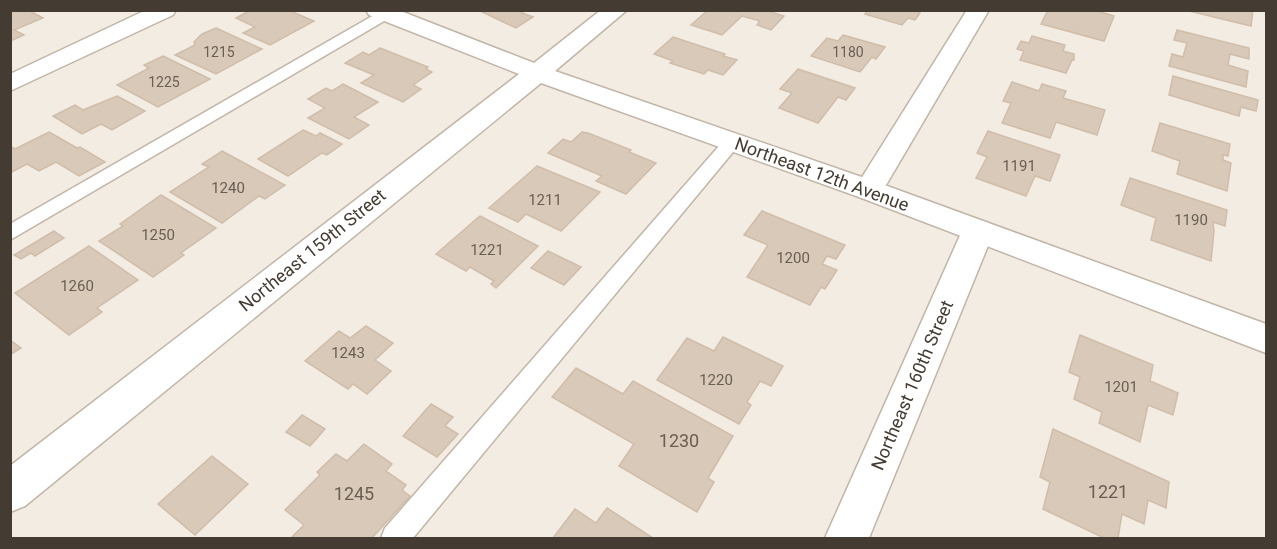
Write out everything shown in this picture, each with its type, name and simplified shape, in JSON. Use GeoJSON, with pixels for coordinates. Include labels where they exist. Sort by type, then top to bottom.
{"type":"FeatureCollection","features":[{"type":"Feature","properties":{"kind":"street"},"geometry":{"type":"LineString","coordinates":[[10,84],[165,10]]}},
{"type":"Feature","properties":{"kind":"street","name":"Northeast 159th Street"},"geometry":{"type":"LineString","coordinates":[[10,492],[535,72],[616,10]]}},
{"type":"Feature","properties":{"kind":"street"},"geometry":{"type":"LineString","coordinates":[[869,190],[978,10]]}},
{"type":"Feature","properties":{"kind":"street","name":"Northeast 12th Avenue"},"geometry":{"type":"LineString","coordinates":[[382,12],[535,72],[869,190],[1266,339]]}},
{"type":"Feature","properties":{"kind":"street","name":"Northeast 160th Street"},"geometry":{"type":"LineString","coordinates":[[847,538],[978,231]]}},
{"type":"Feature","properties":{"kind":"lane"},"geometry":{"type":"LineString","coordinates":[[10,233],[382,12]]}},
{"type":"Feature","properties":{"kind":"lane"},"geometry":{"type":"LineString","coordinates":[[395,538],[732,142]]}},
{"type":"Feature","properties":{"kind":"building"},"geometry":{"type":"Polygon","coordinates":[[[10,10],[28,10],[43,18],[14,30],[24,35],[10,41],[10,10]]]}},
{"type":"Feature","properties":{"kind":"building"},"geometry":{"type":"Polygon","coordinates":[[[251,10],[288,10],[314,21],[270,45],[243,33],[255,27],[236,18],[251,10]]]}},
{"type":"Feature","properties":{"kind":"building"},"geometry":{"type":"Polygon","coordinates":[[[478,10],[525,10],[522,13],[533,17],[516,28],[478,10]]]}},
{"type":"Feature","properties":{"kind":"building"},"geometry":{"type":"Polygon","coordinates":[[[708,10],[765,10],[784,16],[771,30],[757,25],[760,21],[742,16],[722,35],[691,25],[708,10]]]}},
{"type":"Feature","properties":{"kind":"building"},"geometry":{"type":"Polygon","coordinates":[[[868,10],[913,10],[920,13],[915,20],[908,18],[902,25],[865,14],[868,10]]]}},
{"type":"Feature","properties":{"kind":"building"},"geometry":{"type":"Polygon","coordinates":[[[1048,10],[1094,10],[1114,16],[1104,41],[1041,24],[1048,10]]]}},
{"type":"Feature","properties":{"kind":"building"},"geometry":{"type":"Polygon","coordinates":[[[1185,10],[1253,10],[1251,26],[1185,10]]]}},
{"type":"Feature","properties":{"kind":"building"},"geometry":{"type":"Polygon","coordinates":[[[216,28],[262,49],[216,74],[175,55],[195,45],[194,42],[202,34],[216,28]]]}},
{"type":"Feature","properties":{"kind":"building"},"geometry":{"type":"Polygon","coordinates":[[[1177,30],[1249,48],[1249,59],[1230,54],[1228,65],[1248,71],[1246,87],[1169,66],[1172,54],[1183,57],[1187,43],[1174,40],[1177,30]]]}},
{"type":"Feature","properties":{"kind":"building"},"geometry":{"type":"Polygon","coordinates":[[[843,35],[885,47],[876,59],[872,57],[860,72],[811,56],[827,38],[838,41],[843,35]]]}},
{"type":"Feature","properties":{"kind":"building"},"geometry":{"type":"Polygon","coordinates":[[[1032,36],[1065,45],[1063,51],[1074,54],[1074,60],[1066,73],[1020,60],[1024,51],[1017,49],[1021,41],[1029,43],[1032,36]]]}},
{"type":"Feature","properties":{"kind":"building"},"geometry":{"type":"Polygon","coordinates":[[[673,37],[737,60],[723,75],[708,70],[704,74],[670,63],[673,61],[654,54],[673,37]]]}},
{"type":"Feature","properties":{"kind":"building"},"geometry":{"type":"Polygon","coordinates":[[[380,48],[428,67],[426,69],[432,72],[413,85],[421,89],[403,102],[361,83],[374,75],[345,63],[363,52],[369,55],[380,48]]]}},
{"type":"Feature","properties":{"kind":"building"},"geometry":{"type":"Polygon","coordinates":[[[163,56],[210,79],[158,107],[117,85],[149,68],[144,65],[163,56]]]}},
{"type":"Feature","properties":{"kind":"building"},"geometry":{"type":"Polygon","coordinates":[[[798,69],[855,88],[846,100],[838,97],[818,123],[779,108],[792,93],[780,89],[798,69]]]}},
{"type":"Feature","properties":{"kind":"building"},"geometry":{"type":"Polygon","coordinates":[[[1173,76],[1258,100],[1256,111],[1241,107],[1239,116],[1169,95],[1173,76]]]}},
{"type":"Feature","properties":{"kind":"building"},"geometry":{"type":"Polygon","coordinates":[[[1012,82],[1039,91],[1042,84],[1066,91],[1063,98],[1105,110],[1097,135],[1056,122],[1050,138],[1002,123],[1011,103],[1003,101],[1012,82]]]}},
{"type":"Feature","properties":{"kind":"building"},"geometry":{"type":"Polygon","coordinates":[[[343,84],[378,102],[354,117],[369,125],[349,139],[308,118],[325,108],[308,99],[326,88],[332,91],[343,84]]]}},
{"type":"Feature","properties":{"kind":"building"},"geometry":{"type":"Polygon","coordinates":[[[117,96],[145,111],[112,130],[101,124],[82,134],[53,116],[75,105],[83,110],[117,96]]]}},
{"type":"Feature","properties":{"kind":"building"},"geometry":{"type":"Polygon","coordinates":[[[1160,123],[1230,144],[1228,156],[1223,155],[1223,160],[1231,163],[1227,191],[1177,174],[1180,161],[1152,151],[1160,123]]]}},
{"type":"Feature","properties":{"kind":"building"},"geometry":{"type":"Polygon","coordinates":[[[303,130],[316,136],[320,133],[342,144],[327,155],[322,153],[288,176],[258,159],[303,130]]]}},
{"type":"Feature","properties":{"kind":"building"},"geometry":{"type":"Polygon","coordinates":[[[988,131],[1060,155],[1050,181],[1035,176],[1026,196],[976,178],[987,157],[977,153],[988,131]]]}},
{"type":"Feature","properties":{"kind":"building"},"geometry":{"type":"Polygon","coordinates":[[[49,132],[105,162],[79,176],[56,162],[39,171],[27,164],[10,173],[10,146],[15,149],[49,132]]]}},
{"type":"Feature","properties":{"kind":"building"},"geometry":{"type":"Polygon","coordinates":[[[582,132],[631,150],[629,152],[656,163],[626,194],[596,181],[602,176],[548,153],[563,139],[571,142],[582,132]]]}},
{"type":"Feature","properties":{"kind":"building"},"geometry":{"type":"Polygon","coordinates":[[[222,151],[285,185],[265,199],[259,196],[222,223],[170,192],[209,167],[202,164],[222,151]]]}},
{"type":"Feature","properties":{"kind":"building"},"geometry":{"type":"Polygon","coordinates":[[[537,166],[600,192],[561,231],[526,214],[518,222],[489,208],[537,166]]]}},
{"type":"Feature","properties":{"kind":"building"},"geometry":{"type":"Polygon","coordinates":[[[1130,178],[1227,210],[1225,226],[1213,222],[1211,261],[1151,240],[1156,218],[1121,205],[1130,178]]]}},
{"type":"Feature","properties":{"kind":"building"},"geometry":{"type":"Polygon","coordinates":[[[161,195],[216,228],[153,277],[99,241],[123,226],[120,224],[161,195]]]}},
{"type":"Feature","properties":{"kind":"building"},"geometry":{"type":"Polygon","coordinates":[[[762,211],[845,245],[836,259],[827,256],[822,264],[837,270],[825,289],[821,287],[810,305],[747,277],[768,245],[744,235],[762,211]]]}},
{"type":"Feature","properties":{"kind":"building"},"geometry":{"type":"Polygon","coordinates":[[[480,216],[538,246],[496,288],[491,284],[494,281],[470,267],[466,271],[436,254],[480,216]]]}},
{"type":"Feature","properties":{"kind":"building"},"geometry":{"type":"Polygon","coordinates":[[[54,231],[64,238],[35,256],[31,253],[21,259],[14,255],[54,231]]]}},
{"type":"Feature","properties":{"kind":"building"},"geometry":{"type":"Polygon","coordinates":[[[89,246],[138,280],[97,308],[102,312],[69,335],[15,293],[89,246]]]}},
{"type":"Feature","properties":{"kind":"building"},"geometry":{"type":"Polygon","coordinates":[[[548,251],[581,267],[564,285],[531,268],[548,251]]]}},
{"type":"Feature","properties":{"kind":"building"},"geometry":{"type":"Polygon","coordinates":[[[366,326],[393,343],[375,360],[391,371],[367,394],[353,384],[348,389],[305,361],[339,331],[350,338],[366,326]]]}},
{"type":"Feature","properties":{"kind":"building"},"geometry":{"type":"Polygon","coordinates":[[[1080,335],[1153,365],[1150,381],[1178,393],[1173,415],[1148,405],[1140,442],[1099,423],[1102,412],[1074,399],[1080,377],[1069,372],[1080,335]]]}},
{"type":"Feature","properties":{"kind":"building"},"geometry":{"type":"Polygon","coordinates":[[[723,337],[783,366],[771,386],[760,381],[747,402],[751,405],[739,424],[657,380],[687,338],[714,351],[723,337]]]}},
{"type":"Feature","properties":{"kind":"building"},"geometry":{"type":"Polygon","coordinates":[[[10,340],[21,348],[10,355],[10,340]]]}},
{"type":"Feature","properties":{"kind":"building"},"geometry":{"type":"Polygon","coordinates":[[[576,368],[623,394],[633,381],[733,436],[708,478],[714,482],[697,512],[619,466],[634,444],[552,397],[576,368]]]}},
{"type":"Feature","properties":{"kind":"building"},"geometry":{"type":"Polygon","coordinates":[[[431,404],[453,417],[445,426],[458,434],[437,457],[403,436],[431,404]]]}},
{"type":"Feature","properties":{"kind":"building"},"geometry":{"type":"Polygon","coordinates":[[[302,415],[325,429],[310,446],[286,432],[302,415]]]}},
{"type":"Feature","properties":{"kind":"building"},"geometry":{"type":"Polygon","coordinates":[[[1053,429],[1169,482],[1166,508],[1148,500],[1144,524],[1122,514],[1118,538],[1104,538],[1043,509],[1050,482],[1040,477],[1053,429]]]}},
{"type":"Feature","properties":{"kind":"building"},"geometry":{"type":"Polygon","coordinates":[[[364,444],[392,464],[386,471],[406,485],[402,490],[410,496],[372,538],[291,538],[304,525],[285,510],[320,475],[317,472],[336,454],[347,461],[364,444]]]}},
{"type":"Feature","properties":{"kind":"building"},"geometry":{"type":"Polygon","coordinates":[[[212,456],[248,484],[195,535],[158,504],[212,456]]]}},
{"type":"Feature","properties":{"kind":"building"},"geometry":{"type":"Polygon","coordinates":[[[607,508],[653,538],[553,538],[575,509],[596,523],[607,508]]]}}]}
